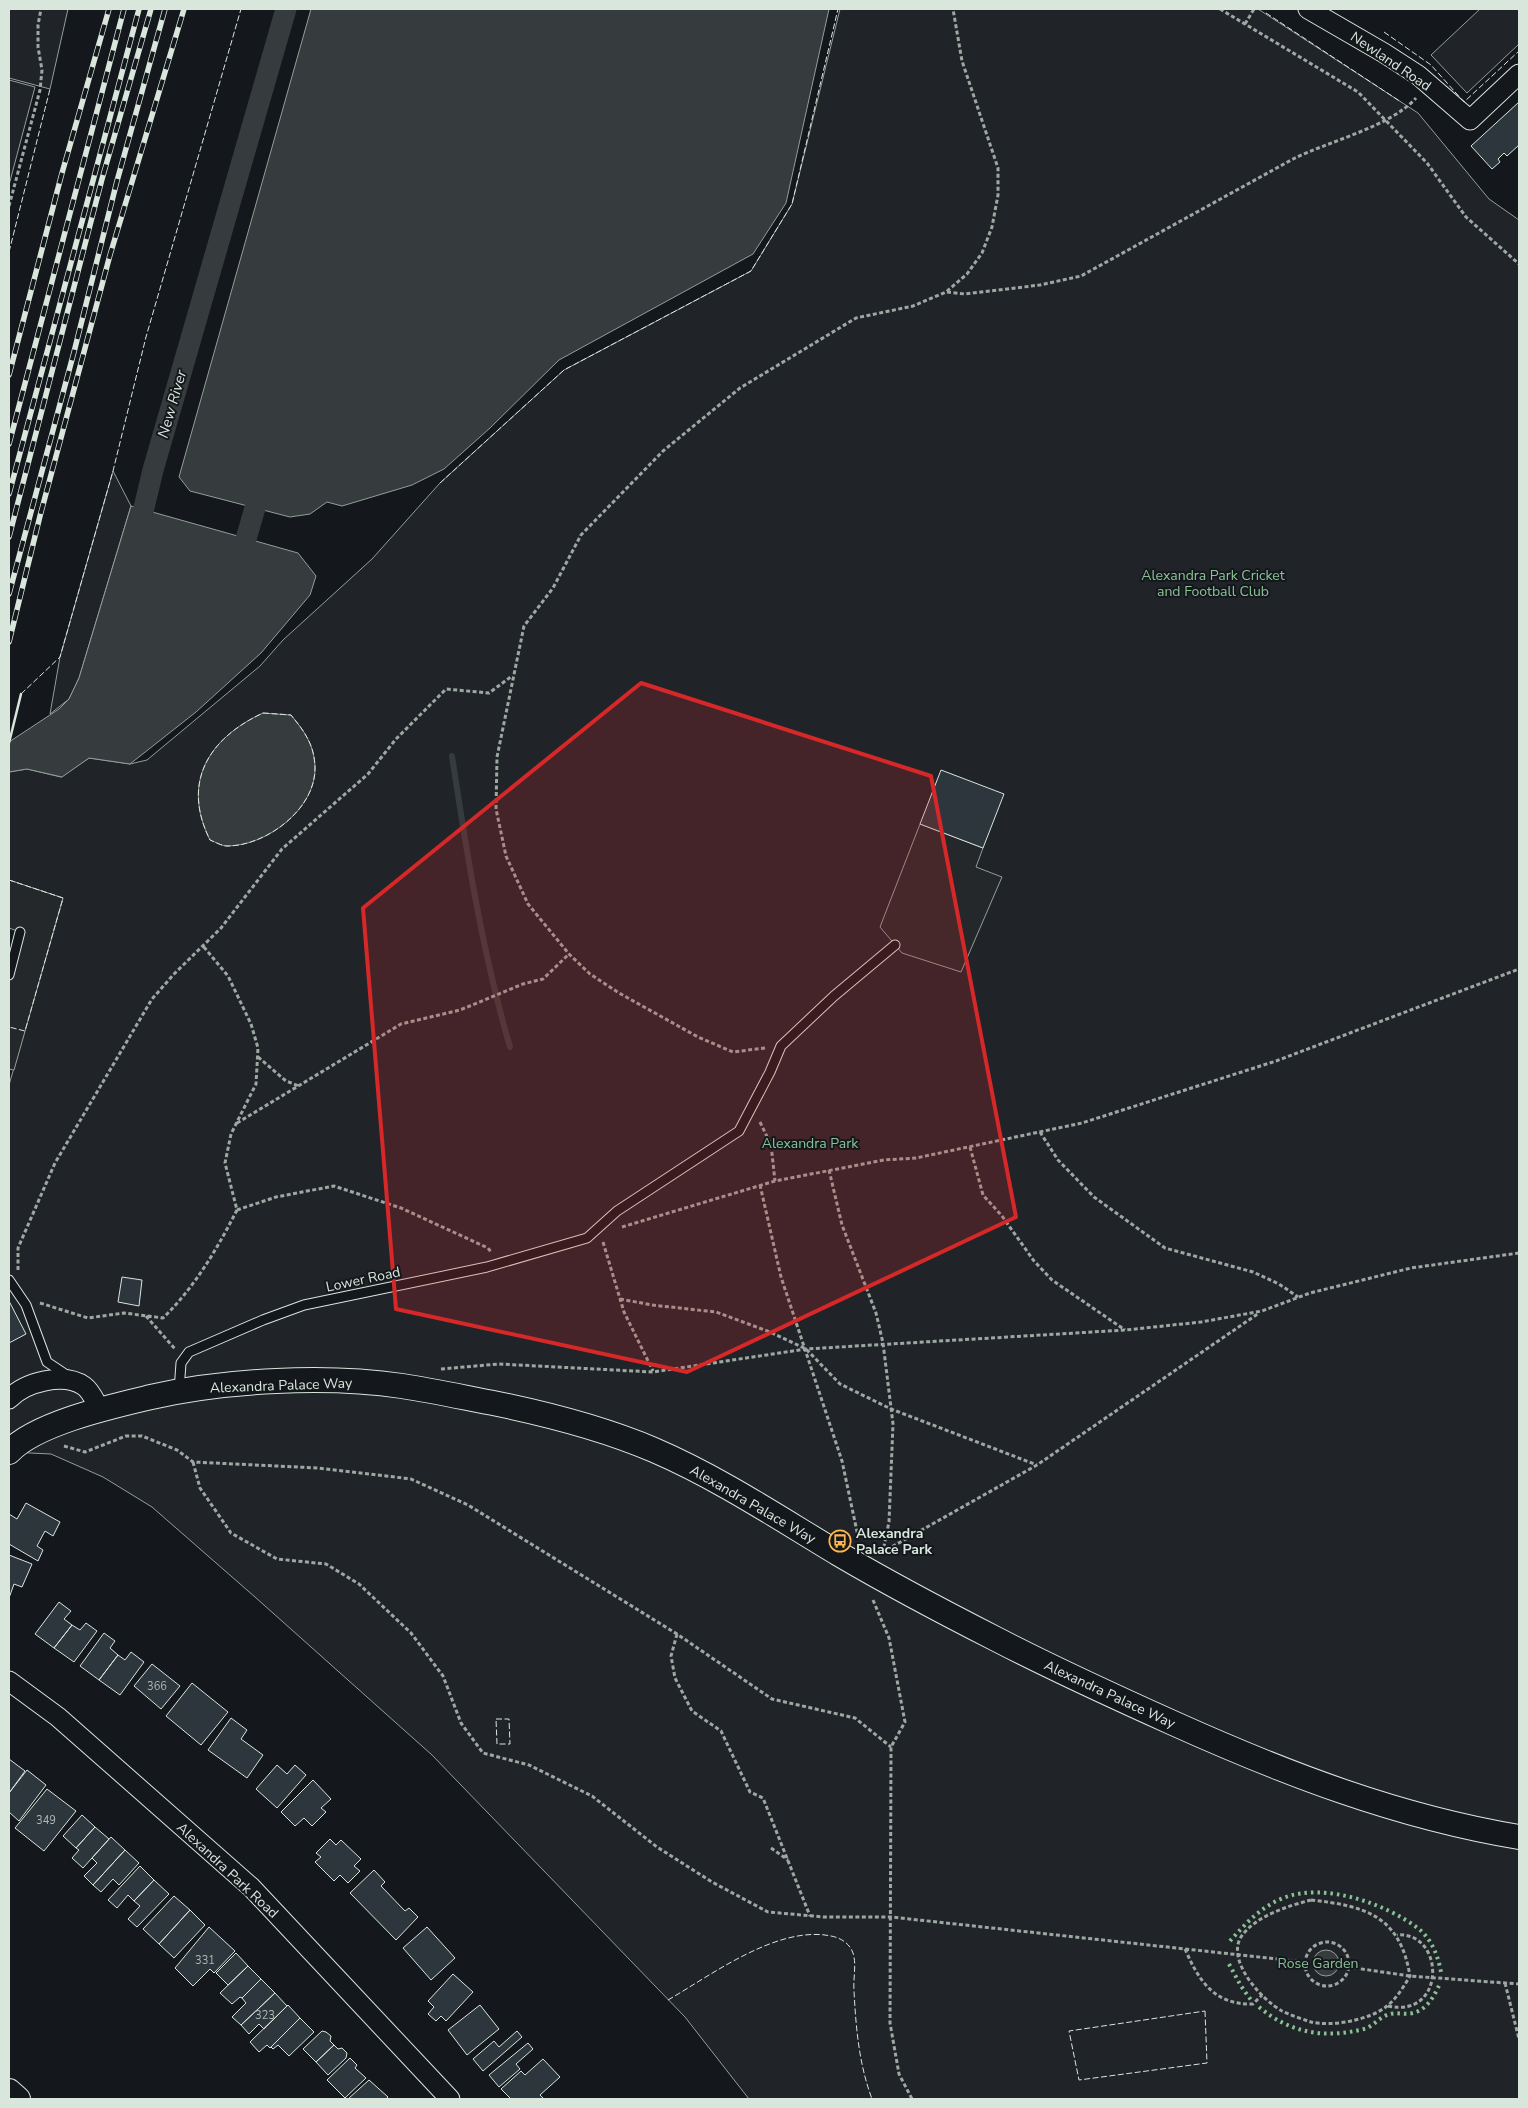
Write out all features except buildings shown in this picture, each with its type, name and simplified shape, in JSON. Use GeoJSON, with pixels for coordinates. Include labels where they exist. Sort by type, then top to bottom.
{"type":"FeatureCollection","features":[{"type":"Feature","properties":{"kind":"street","name":"Newland Road"},"geometry":{"type":"LineString","coordinates":[[1308,9],[1384,53],[1429,85],[1470,120],[1519,74]]}},
{"type":"Feature","properties":{"kind":"street"},"geometry":{"type":"LineString","coordinates":[[9,1399],[14,1393],[39,1382],[74,1380],[87,1388],[100,1408]]}},
{"type":"Feature","properties":{"kind":"street","name":"Alexandra Palace Way"},"geometry":{"type":"LineString","coordinates":[[9,1452],[30,1435],[100,1408],[179,1391],[302,1381],[399,1385],[542,1414],[654,1450],[860,1558],[998,1640],[1105,1693],[1214,1742],[1334,1790],[1388,1807],[1468,1829],[1519,1837]]}},
{"type":"Feature","properties":{"kind":"street","name":"Alexandra Park Road"},"geometry":{"type":"LineString","coordinates":[[9,1681],[58,1717],[251,1886],[450,2099]]}},
{"type":"Feature","properties":{"kind":"street"},"geometry":{"type":"LineString","coordinates":[[9,2091],[18,2099]]}},
{"type":"Feature","properties":{"kind":"lane"},"geometry":{"type":"LineString","coordinates":[[9,975],[20,932]]}},
{"type":"Feature","properties":{"kind":"lane"},"geometry":{"type":"LineString","coordinates":[[781,1046],[834,996],[894,945]]}},
{"type":"Feature","properties":{"kind":"lane","name":"Lower Road"},"geometry":{"type":"LineString","coordinates":[[179,1391],[181,1363],[189,1352],[263,1320],[304,1305],[500,1263],[587,1238],[617,1211],[739,1130],[766,1080],[781,1046]]}},
{"type":"Feature","properties":{"kind":"lane"},"geometry":{"type":"LineString","coordinates":[[9,1280],[26,1305],[47,1362],[74,1380]]}},
{"type":"Feature","properties":{"kind":"path"},"geometry":{"type":"LineString","coordinates":[[9,206],[40,90],[42,70],[38,32],[41,9]]}},
{"type":"Feature","properties":{"kind":"path"},"geometry":{"type":"LineString","coordinates":[[781,1046],[733,1052],[698,1037],[619,993],[590,974],[569,954],[528,904],[506,856],[498,819],[497,757],[512,676],[524,626],[554,588],[580,535],[664,451],[740,388],[856,318],[913,306],[946,292],[966,274],[982,253],[992,227],[998,195],[998,168],[962,61],[953,9]]}},
{"type":"Feature","properties":{"kind":"path"},"geometry":{"type":"LineString","coordinates":[[1220,9],[1358,92],[1427,163],[1466,217],[1519,264]]}},
{"type":"Feature","properties":{"kind":"path"},"geometry":{"type":"LineString","coordinates":[[1245,24],[1254,9]]}},
{"type":"Feature","properties":{"kind":"path"},"geometry":{"type":"LineString","coordinates":[[946,292],[965,294],[1040,285],[1081,276],[1302,155],[1385,120],[1413,102],[1429,85]]}},
{"type":"Feature","properties":{"kind":"path"},"geometry":{"type":"LineString","coordinates":[[20,1276],[18,1248],[55,1163],[152,999],[221,928],[282,849],[368,774],[396,739],[446,689],[489,694],[512,676]]}},
{"type":"Feature","properties":{"kind":"path"},"geometry":{"type":"LineString","coordinates":[[37,1302],[88,1318],[124,1313],[163,1318],[185,1297],[217,1248],[237,1210],[225,1163],[231,1134],[256,1084],[258,1048],[251,1024],[228,976],[203,946]]}},
{"type":"Feature","properties":{"kind":"path"},"geometry":{"type":"LineString","coordinates":[[236,1124],[401,1024],[460,1010],[523,984],[543,979],[569,954]]}},
{"type":"Feature","properties":{"kind":"path"},"geometry":{"type":"LineString","coordinates":[[620,1228],[775,1181],[884,1160],[916,1158],[1082,1123],[1276,1061],[1519,968]]}},
{"type":"Feature","properties":{"kind":"path"},"geometry":{"type":"LineString","coordinates":[[257,1057],[286,1081],[299,1086]]}},
{"type":"Feature","properties":{"kind":"path"},"geometry":{"type":"LineString","coordinates":[[757,1116],[769,1139],[774,1162],[775,1181]]}},
{"type":"Feature","properties":{"kind":"path"},"geometry":{"type":"LineString","coordinates":[[1040,1132],[1058,1160],[1094,1197],[1165,1248],[1253,1272],[1279,1284],[1298,1297]]}},
{"type":"Feature","properties":{"kind":"path"},"geometry":{"type":"LineString","coordinates":[[970,1147],[983,1195],[1002,1216],[1034,1261],[1052,1280],[1126,1330]]}},
{"type":"Feature","properties":{"kind":"path"},"geometry":{"type":"LineString","coordinates":[[829,1170],[842,1225],[876,1313],[883,1343],[893,1424],[889,1522],[883,1552]]}},
{"type":"Feature","properties":{"kind":"path"},"geometry":{"type":"LineString","coordinates":[[760,1185],[781,1277],[842,1461],[860,1558],[889,1638],[906,1722],[891,1747],[890,2023],[899,2074],[912,2099]]}},
{"type":"Feature","properties":{"kind":"path"},"geometry":{"type":"LineString","coordinates":[[237,1210],[276,1197],[334,1186],[401,1208],[488,1248],[500,1263]]}},
{"type":"Feature","properties":{"kind":"path"},"geometry":{"type":"LineString","coordinates":[[601,1234],[629,1324],[653,1372]]}},
{"type":"Feature","properties":{"kind":"path"},"geometry":{"type":"LineString","coordinates":[[433,1372],[446,1368],[499,1364],[653,1372],[806,1349],[1126,1330],[1201,1322],[1262,1311],[1298,1297],[1411,1268],[1519,1253]]}},
{"type":"Feature","properties":{"kind":"path"},"geometry":{"type":"LineString","coordinates":[[620,1299],[652,1305],[716,1312],[770,1332],[806,1349],[840,1384],[891,1409],[1037,1465]]}},
{"type":"Feature","properties":{"kind":"path"},"geometry":{"type":"LineString","coordinates":[[860,1558],[883,1552],[1037,1465],[1262,1311]]}},
{"type":"Feature","properties":{"kind":"path"},"geometry":{"type":"LineString","coordinates":[[145,1316],[180,1355]]}},
{"type":"Feature","properties":{"kind":"path"},"geometry":{"type":"LineString","coordinates":[[30,1435],[86,1452],[126,1436],[142,1436],[178,1450],[193,1462],[318,1468],[411,1479],[468,1505],[677,1634],[772,1699],[855,1718],[891,1747]]}},
{"type":"Feature","properties":{"kind":"path"},"geometry":{"type":"LineString","coordinates":[[193,1462],[200,1488],[231,1533],[278,1559],[326,1564],[359,1584],[411,1633],[444,1676],[461,1722],[483,1753],[529,1765],[584,1792],[615,1812],[657,1846],[712,1882],[768,1912],[810,1916],[891,1917],[1305,1962]]}},
{"type":"Feature","properties":{"kind":"path"},"geometry":{"type":"LineString","coordinates":[[677,1634],[671,1656],[675,1678],[692,1710],[721,1731],[750,1792],[763,1798],[810,1916]]}},
{"type":"Feature","properties":{"kind":"path"},"geometry":{"type":"LineString","coordinates":[[771,1848],[788,1860]]}},
{"type":"Feature","properties":{"kind":"path"},"geometry":{"type":"LineString","coordinates":[[1311,1900],[1335,1902],[1369,1911],[1397,1935],[1406,1954],[1410,1976],[1400,1993],[1388,2006],[1368,2017],[1340,2022],[1312,2022],[1282,2010],[1262,1995],[1247,1976],[1237,1955],[1241,1937],[1261,1920],[1282,1908],[1311,1900]]}},
{"type":"Feature","properties":{"kind":"path"},"geometry":{"type":"LineString","coordinates":[[1388,2006],[1405,2009],[1414,2006],[1429,1990],[1433,1977],[1432,1959],[1418,1939],[1408,1934],[1397,1935]]}},
{"type":"Feature","properties":{"kind":"path"},"geometry":{"type":"LineString","coordinates":[[1328,1942],[1336,1943],[1346,1953],[1348,1967],[1344,1978],[1338,1982],[1321,1985],[1310,1977],[1305,1962],[1312,1947],[1328,1942]]}},
{"type":"Feature","properties":{"kind":"path"},"geometry":{"type":"LineString","coordinates":[[1185,1949],[1197,1976],[1215,1994],[1237,2005],[1253,2004],[1262,1995]]}},
{"type":"Feature","properties":{"kind":"path"},"geometry":{"type":"LineString","coordinates":[[1348,1967],[1410,1976],[1519,1984]]}},
{"type":"Feature","properties":{"kind":"path"},"geometry":{"type":"LineString","coordinates":[[1505,1983],[1519,2039]]}},
{"type":"Feature","properties":{"kind":"highlighted area"},"geometry":{"type":"Polygon","coordinates":[[[641,683],[931,776],[1016,1217],[687,1372],[396,1309],[363,908],[641,683]]]}},
{"type":"Feature","properties":{"kind":"green space"},"geometry":{"type":"Polygon","coordinates":[[[9,9],[68,9],[50,89],[9,78],[9,9]]]}},
{"type":"Feature","properties":{"kind":"green space","name":"Alexandra Park"},"geometry":{"type":"Polygon","coordinates":[[[840,9],[1258,9],[1418,113],[1489,199],[1519,220],[1519,2099],[749,2099],[685,2017],[432,1755],[255,1597],[152,1507],[103,1477],[51,1454],[9,1452],[9,1085],[63,898],[9,880],[9,772],[27,769],[61,777],[89,758],[130,764],[147,760],[260,666],[283,640],[372,559],[440,483],[564,370],[751,271],[792,204],[840,9]]]}},
{"type":"Feature","properties":{"kind":"green space"},"geometry":{"type":"Polygon","coordinates":[[[1480,9],[1519,9],[1519,44],[1467,93],[1431,55],[1480,9]]]}},
{"type":"Feature","properties":{"kind":"green space"},"geometry":{"type":"Polygon","coordinates":[[[9,80],[35,87],[9,185],[9,80]]]}},
{"type":"Feature","properties":{"kind":"green space"},"geometry":{"type":"Polygon","coordinates":[[[113,471],[131,506],[79,678],[69,699],[50,714],[60,657],[113,471]]]}},
{"type":"Feature","properties":{"kind":"shaded area"},"geometry":{"type":"Polygon","coordinates":[[[311,9],[829,9],[786,203],[753,254],[559,360],[490,428],[444,469],[412,485],[342,506],[327,502],[310,514],[290,517],[190,491],[179,477],[311,9]]]}},
{"type":"Feature","properties":{"kind":"shaded area"},"geometry":{"type":"Polygon","coordinates":[[[131,506],[298,553],[316,576],[310,595],[261,653],[196,712],[130,764],[89,758],[62,777],[27,769],[9,772],[9,742],[59,709],[69,699],[79,678],[131,506]]]}},
{"type":"Feature","properties":{"kind":"shaded area"},"geometry":{"type":"Polygon","coordinates":[[[263,713],[291,715],[300,727],[313,751],[315,766],[313,781],[308,796],[299,810],[273,832],[242,844],[223,845],[210,840],[202,819],[198,799],[200,781],[205,764],[228,735],[244,723],[263,713]]]}},
{"type":"Feature","properties":{"kind":"shaded area"},"geometry":{"type":"Polygon","coordinates":[[[920,824],[983,848],[976,867],[1002,877],[961,972],[902,953],[880,927],[920,824]]]}},
{"type":"Feature","properties":{"kind":"shaded area"},"geometry":{"type":"Polygon","coordinates":[[[9,880],[63,898],[14,1070],[9,1069],[9,975],[20,932],[9,928],[9,880]]]}},
{"type":"Feature","properties":{"kind":"shaded area"},"geometry":{"type":"Polygon","coordinates":[[[1326,1950],[1335,1954],[1339,1963],[1335,1972],[1326,1976],[1317,1972],[1313,1963],[1317,1954],[1326,1950]]]}},
{"type":"Feature","properties":{"kind":"waterway","name":"New River"},"geometry":{"type":"LineString","coordinates":[[137,537],[153,470],[286,9]]}},
{"type":"Feature","properties":{"kind":"waterway"},"geometry":{"type":"LineString","coordinates":[[246,539],[255,508]]}},
{"type":"Feature","properties":{"kind":"waterway"},"geometry":{"type":"LineString","coordinates":[[452,756],[483,939],[510,1047]]}},
{"type":"Feature","properties":{"kind":"railway"},"geometry":{"type":"LineString","coordinates":[[9,375],[62,173],[109,9]]}},
{"type":"Feature","properties":{"kind":"railway"},"geometry":{"type":"LineString","coordinates":[[9,444],[124,9]]}},
{"type":"Feature","properties":{"kind":"railway"},"geometry":{"type":"LineString","coordinates":[[9,494],[139,9]]}},
{"type":"Feature","properties":{"kind":"railway"},"geometry":{"type":"LineString","coordinates":[[9,537],[102,179],[151,9]]}},
{"type":"Feature","properties":{"kind":"railway"},"geometry":{"type":"LineString","coordinates":[[9,594],[74,352],[117,181],[165,9]]}},
{"type":"Feature","properties":{"kind":"railway"},"geometry":{"type":"LineString","coordinates":[[9,642],[40,516],[110,255],[184,9]]}},
{"type":"Feature","properties":{"kind":"hedge"},"geometry":{"type":"LineString","coordinates":[[1230,1941],[1261,1911],[1283,1898],[1317,1892],[1335,1894],[1354,1898],[1389,1911],[1419,1929],[1428,1938],[1434,1949],[1441,1972]]}},
{"type":"Feature","properties":{"kind":"hedge"},"geometry":{"type":"LineString","coordinates":[[1229,1964],[1251,2000]]}},
{"type":"Feature","properties":{"kind":"hedge"},"geometry":{"type":"LineString","coordinates":[[1259,2007],[1283,2023],[1308,2032],[1349,2032],[1367,2028],[1390,2014],[1410,2014],[1422,2009],[1430,2001],[1440,1983]]}},
{"type":"Feature","properties":{"kind":"fence"},"geometry":{"type":"LineString","coordinates":[[21,694],[60,657],[113,471],[146,337],[241,9]]}},
{"type":"Feature","properties":{"kind":"fence"},"geometry":{"type":"LineString","coordinates":[[440,483],[564,370],[751,271],[792,204],[838,9]]}},
{"type":"Feature","properties":{"kind":"fence"},"geometry":{"type":"LineString","coordinates":[[1266,13],[1401,102]]}},
{"type":"Feature","properties":{"kind":"fence"},"geometry":{"type":"LineString","coordinates":[[1384,32],[1431,65],[1464,102],[1519,51]]}},
{"type":"Feature","properties":{"kind":"fence"},"geometry":{"type":"LineString","coordinates":[[9,252],[50,89]]}},
{"type":"Feature","properties":{"kind":"fence"},"geometry":{"type":"LineString","coordinates":[[263,713],[291,715],[300,727],[313,751],[315,766],[313,781],[308,796],[299,810],[273,832],[242,844],[223,845],[210,840],[202,819],[198,799],[200,781],[205,764],[228,735],[244,723],[263,713]]}},
{"type":"Feature","properties":{"kind":"fence"},"geometry":{"type":"LineString","coordinates":[[9,880],[63,898],[25,1031],[9,1027]]}},
{"type":"Feature","properties":{"kind":"fence"},"geometry":{"type":"LineString","coordinates":[[496,1719],[509,1719],[510,1744],[497,1744],[496,1719]]}},
{"type":"Feature","properties":{"kind":"fence"},"geometry":{"type":"LineString","coordinates":[[668,2000],[725,1965],[768,1945],[789,1938],[811,1935],[839,1938],[849,1946],[854,1957],[857,2033],[864,2073],[872,2099]]}},
{"type":"Feature","properties":{"kind":"fence"},"geometry":{"type":"LineString","coordinates":[[1205,2011],[1207,2063],[1079,2080],[1069,2031],[1205,2011]]}},
{"type":"Feature","properties":{"kind":"wall"},"geometry":{"type":"LineString","coordinates":[[9,743],[21,694]]}},
{"type":"Feature","properties":{"kind":"place","name":"Alexandra Palace Park"},"geometry":{"type":"Point","coordinates":[840,1541]}},
{"type":"Feature","properties":{"kind":"park label","name":"Alexandra Park Cricket and Football Club"},"geometry":{"type":"Point","coordinates":[1213,584]}},
{"type":"Feature","properties":{"kind":"park label","name":"Rose Garden"},"geometry":{"type":"Point","coordinates":[1318,1963]}}]}
